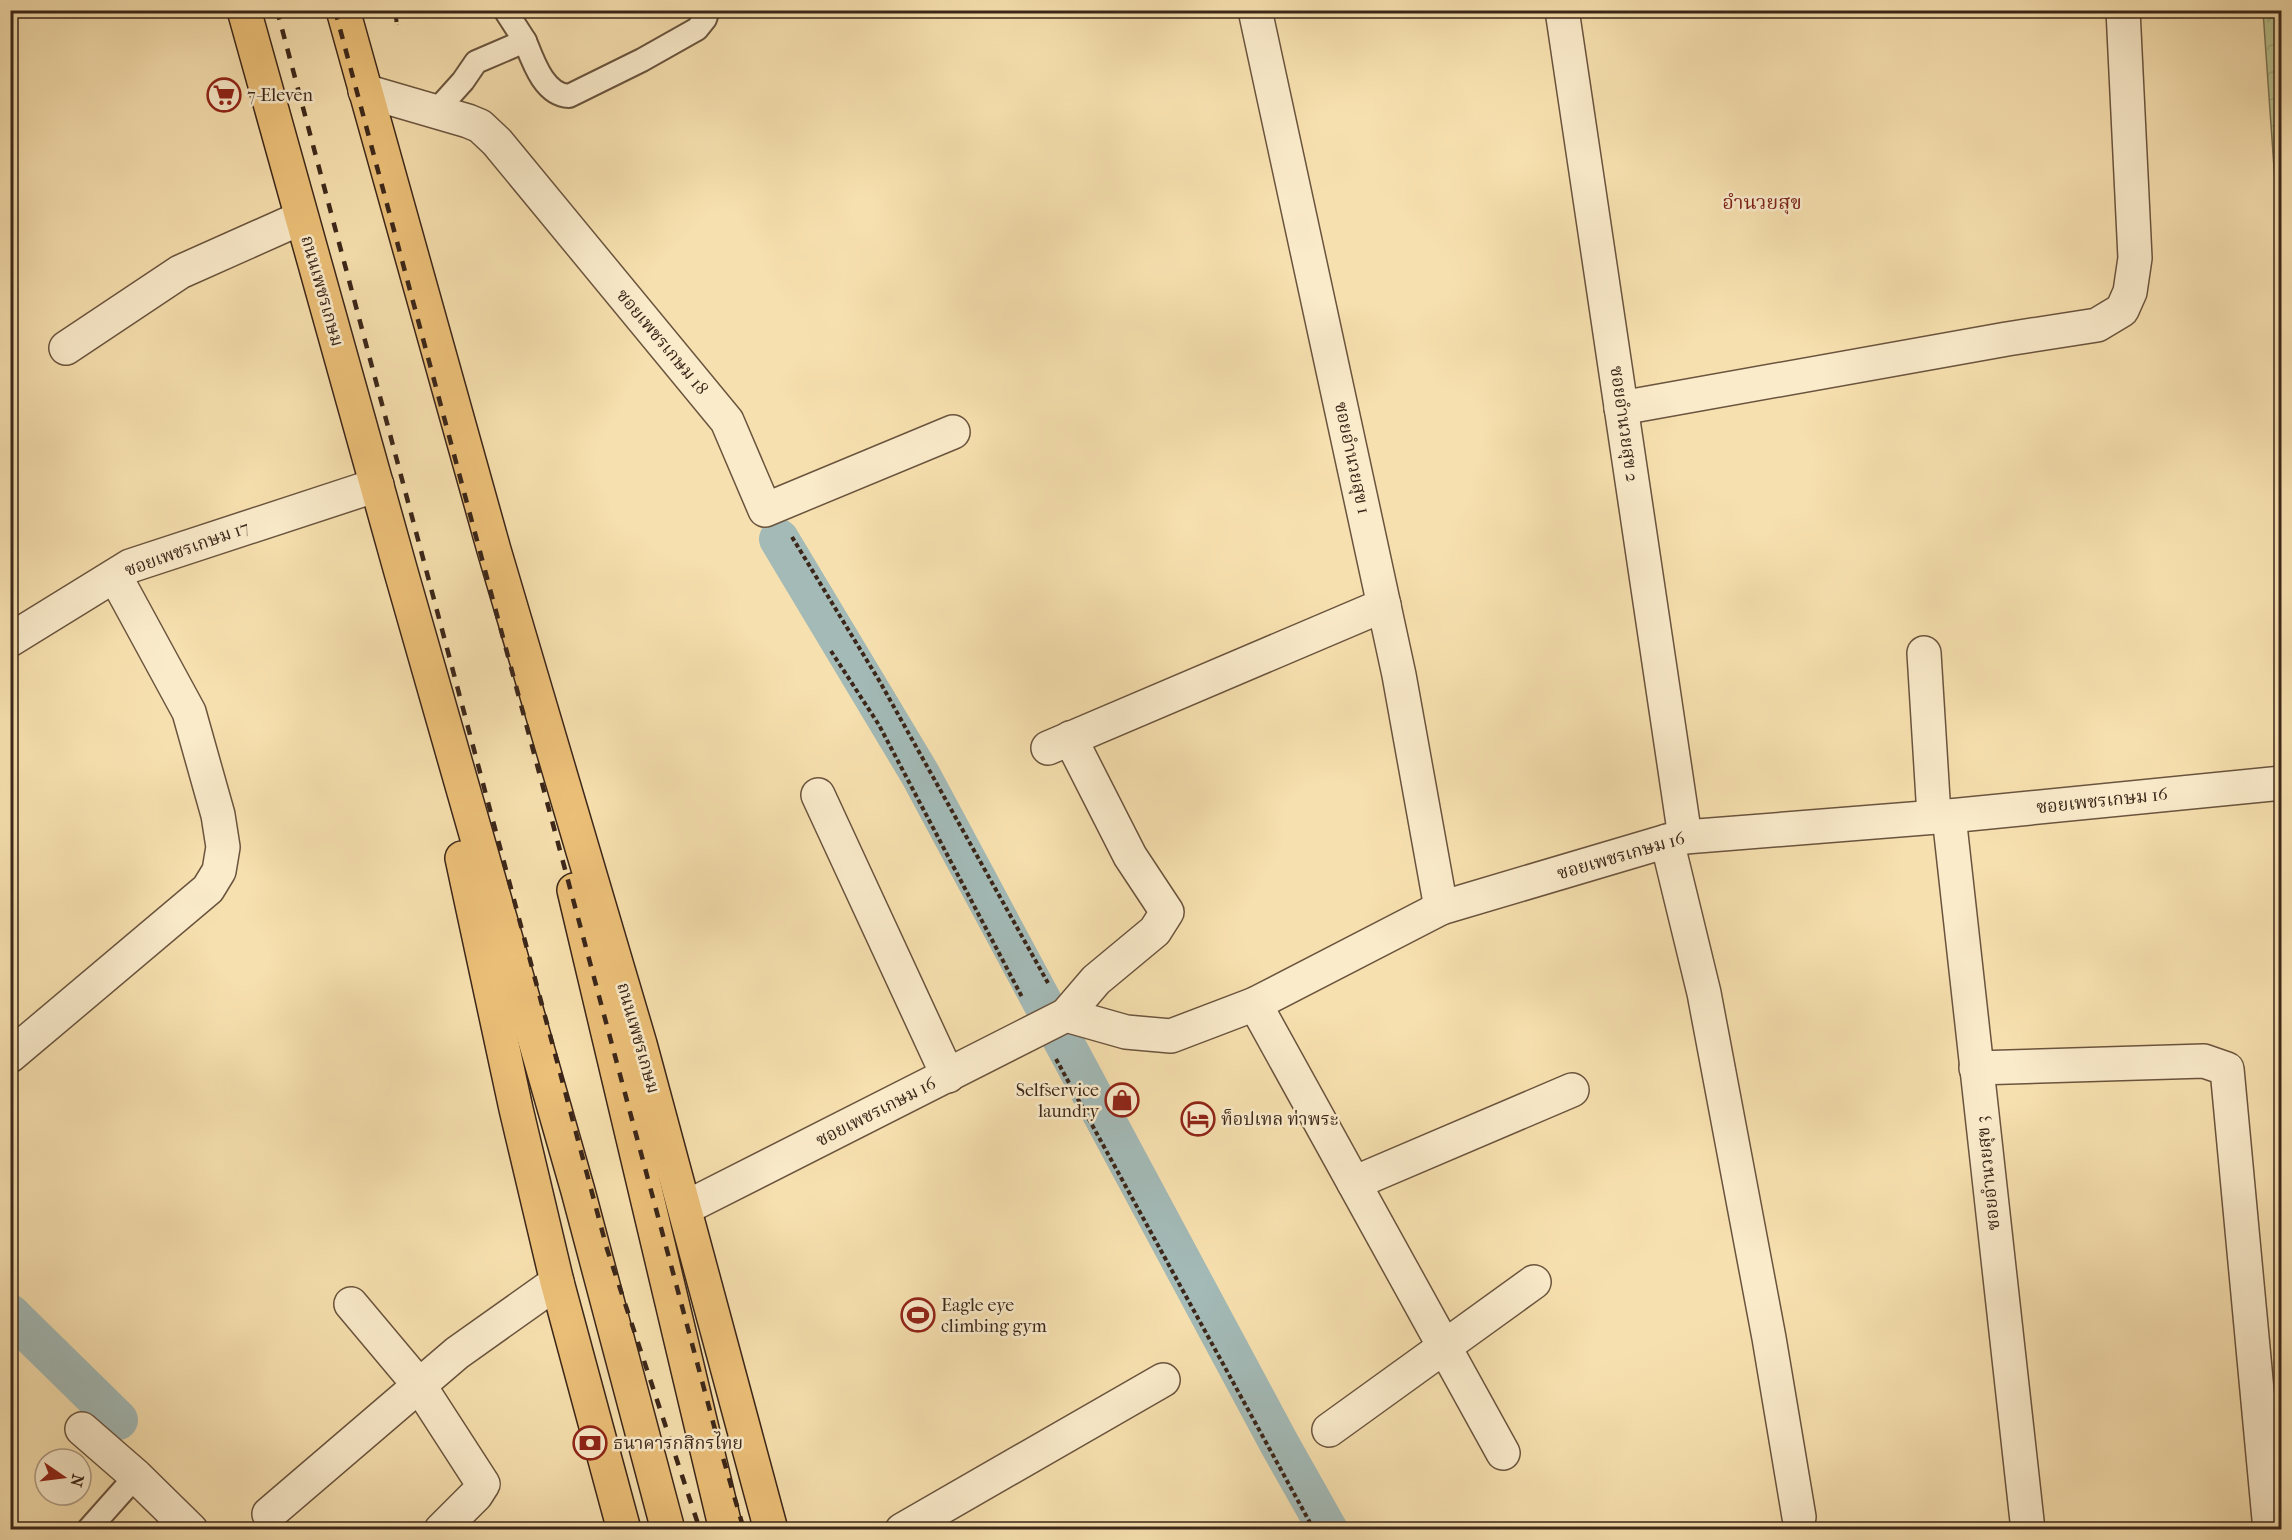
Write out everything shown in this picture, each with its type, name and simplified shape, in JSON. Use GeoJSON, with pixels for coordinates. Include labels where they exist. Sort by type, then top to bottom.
{"type":"FeatureCollection","features":[{"type":"Feature","properties":{"kind":"main road","name":"ถนนเพชรเกษม"},"geometry":{"type":"LineString","coordinates":[[244,10],[401,572],[575,1180],[668,1530]]}},
{"type":"Feature","properties":{"kind":"main road","name":"ถนนเพชรเกษม"},"geometry":{"type":"LineString","coordinates":[[343,10],[494,550],[591,873],[685,1208],[771,1530]]}},
{"type":"Feature","properties":{"kind":"main road","name":"ถนนเพชรเกษม"},"geometry":{"type":"LineString","coordinates":[[494,550],[642,1184],[726,1530]]}},
{"type":"Feature","properties":{"kind":"main road","name":"ถนนเพชรเกษม"},"geometry":{"type":"LineString","coordinates":[[401,572],[516,1109],[557,1282],[624,1530]]}},
{"type":"Feature","properties":{"kind":"street","name":"ซอยอำนวยสุข 1"},"geometry":{"type":"LineString","coordinates":[[1255,10],[1399,675],[1441,908]]}},
{"type":"Feature","properties":{"kind":"street","name":"ซอยอำนวยสุข 2"},"geometry":{"type":"LineString","coordinates":[[1562,10],[1621,408],[1676,839],[1769,1338],[1799,1517]]}},
{"type":"Feature","properties":{"kind":"street"},"geometry":{"type":"LineString","coordinates":[[1621,408],[2097,325],[2122,310],[2130,292],[2135,258],[2123,10]]}},
{"type":"Feature","properties":{"kind":"street","name":"ซอยเพชรเกษม 18"},"geometry":{"type":"LineString","coordinates":[[365,91],[480,126],[497,142],[727,421],[765,510]]}},
{"type":"Feature","properties":{"kind":"street"},"geometry":{"type":"LineString","coordinates":[[66,348],[180,272],[301,218]]}},
{"type":"Feature","properties":{"kind":"street"},"geometry":{"type":"LineString","coordinates":[[765,510],[953,432]]}},
{"type":"Feature","properties":{"kind":"street","name":"ซอยเพชรเกษม 17"},"geometry":{"type":"LineString","coordinates":[[10,640],[130,566],[377,485]]}},
{"type":"Feature","properties":{"kind":"street"},"geometry":{"type":"LineString","coordinates":[[10,1056],[208,890],[219,871],[223,847],[218,815],[189,712],[115,576]]}},
{"type":"Feature","properties":{"kind":"street","name":"ซอยเพชรเกษม 16"},"geometry":{"type":"LineString","coordinates":[[685,1208],[1054,1021],[1096,980],[1155,931],[1167,912],[1059,743],[1384,605]]}},
{"type":"Feature","properties":{"kind":"street","name":"ซอยอำนวยสุข 3"},"geometry":{"type":"LineString","coordinates":[[1924,654],[1941,816],[1976,1068],[2028,1530]]}},
{"type":"Feature","properties":{"kind":"street","name":"ซอยเพชรเกษม 16"},"geometry":{"type":"LineString","coordinates":[[1054,1021],[1171,1036],[1255,1004],[1441,908],[1676,839],[2282,783]]}},
{"type":"Feature","properties":{"kind":"street"},"geometry":{"type":"LineString","coordinates":[[818,795],[948,1076]]}},
{"type":"Feature","properties":{"kind":"street"},"geometry":{"type":"LineString","coordinates":[[1255,1004],[1503,1453]]}},
{"type":"Feature","properties":{"kind":"street"},"geometry":{"type":"LineString","coordinates":[[1976,1068],[2204,1061],[2228,1069],[2270,1530]]}},
{"type":"Feature","properties":{"kind":"street"},"geometry":{"type":"LineString","coordinates":[[1354,1183],[1572,1090]]}},
{"type":"Feature","properties":{"kind":"street"},"geometry":{"type":"LineString","coordinates":[[269,1514],[457,1353],[557,1282]]}},
{"type":"Feature","properties":{"kind":"street"},"geometry":{"type":"LineString","coordinates":[[1329,1430],[1534,1282]]}},
{"type":"Feature","properties":{"kind":"street"},"geometry":{"type":"LineString","coordinates":[[351,1304],[419,1385],[483,1484],[476,1495],[441,1530]]}},
{"type":"Feature","properties":{"kind":"street"},"geometry":{"type":"LineString","coordinates":[[902,1530],[1163,1380]]}},
{"type":"Feature","properties":{"kind":"street"},"geometry":{"type":"LineString","coordinates":[[82,1429],[136,1476],[191,1530]]}},
{"type":"Feature","properties":{"kind":"lane"},"geometry":{"type":"LineString","coordinates":[[505,10],[525,41],[535,65],[550,87],[560,95],[569,96],[642,60],[697,29],[705,20],[708,10]]}},
{"type":"Feature","properties":{"kind":"lane"},"geometry":{"type":"LineString","coordinates":[[436,111],[463,81],[476,62],[525,41]]}},
{"type":"Feature","properties":{"kind":"lane"},"geometry":{"type":"LineString","coordinates":[[88,1530],[136,1476]]}},
{"type":"Feature","properties":{"kind":"path"},"geometry":{"type":"LineString","coordinates":[[395,10],[397,25]]}},
{"type":"Feature","properties":{"kind":"path"},"geometry":{"type":"LineString","coordinates":[[765,510],[796,541],[880,682],[1314,1530]]}},
{"type":"Feature","properties":{"kind":"path"},"geometry":{"type":"LineString","coordinates":[[831,651],[879,725],[1054,1021]]}},
{"type":"Feature","properties":{"kind":"green space"},"geometry":{"type":"Polygon","coordinates":[[[2263,11],[2281,11],[2281,267],[2263,11]]]}},
{"type":"Feature","properties":{"kind":"waterway"},"geometry":{"type":"LineString","coordinates":[[779,539],[920,774],[1280,1445],[1328,1530]]}},
{"type":"Feature","properties":{"kind":"waterway"},"geometry":{"type":"LineString","coordinates":[[10,1314],[118,1420]]}},
{"type":"Feature","properties":{"kind":"railway"},"geometry":{"type":"LineString","coordinates":[[277,10],[607,1249],[700,1530]]}},
{"type":"Feature","properties":{"kind":"railway"},"geometry":{"type":"LineString","coordinates":[[335,10],[717,1437],[744,1530]]}},
{"type":"Feature","properties":{"kind":"place","name":"7-Eleven"},"geometry":{"type":"Point","coordinates":[224,95]}},
{"type":"Feature","properties":{"kind":"place","name":"Selfservice laundry"},"geometry":{"type":"Point","coordinates":[1122,1100]}},
{"type":"Feature","properties":{"kind":"place","name":"ท็อปเทล ท่าพระ"},"geometry":{"type":"Point","coordinates":[1198,1119]}},
{"type":"Feature","properties":{"kind":"place","name":"Eagle eye climbing gym"},"geometry":{"type":"Point","coordinates":[918,1315]}},
{"type":"Feature","properties":{"kind":"place","name":"ธนาคารกสิกรไทย"},"geometry":{"type":"Point","coordinates":[590,1443]}},
{"type":"Feature","properties":{"kind":"district","name":"อำนวยสุข"},"geometry":{"type":"Point","coordinates":[1762,202]}}]}
